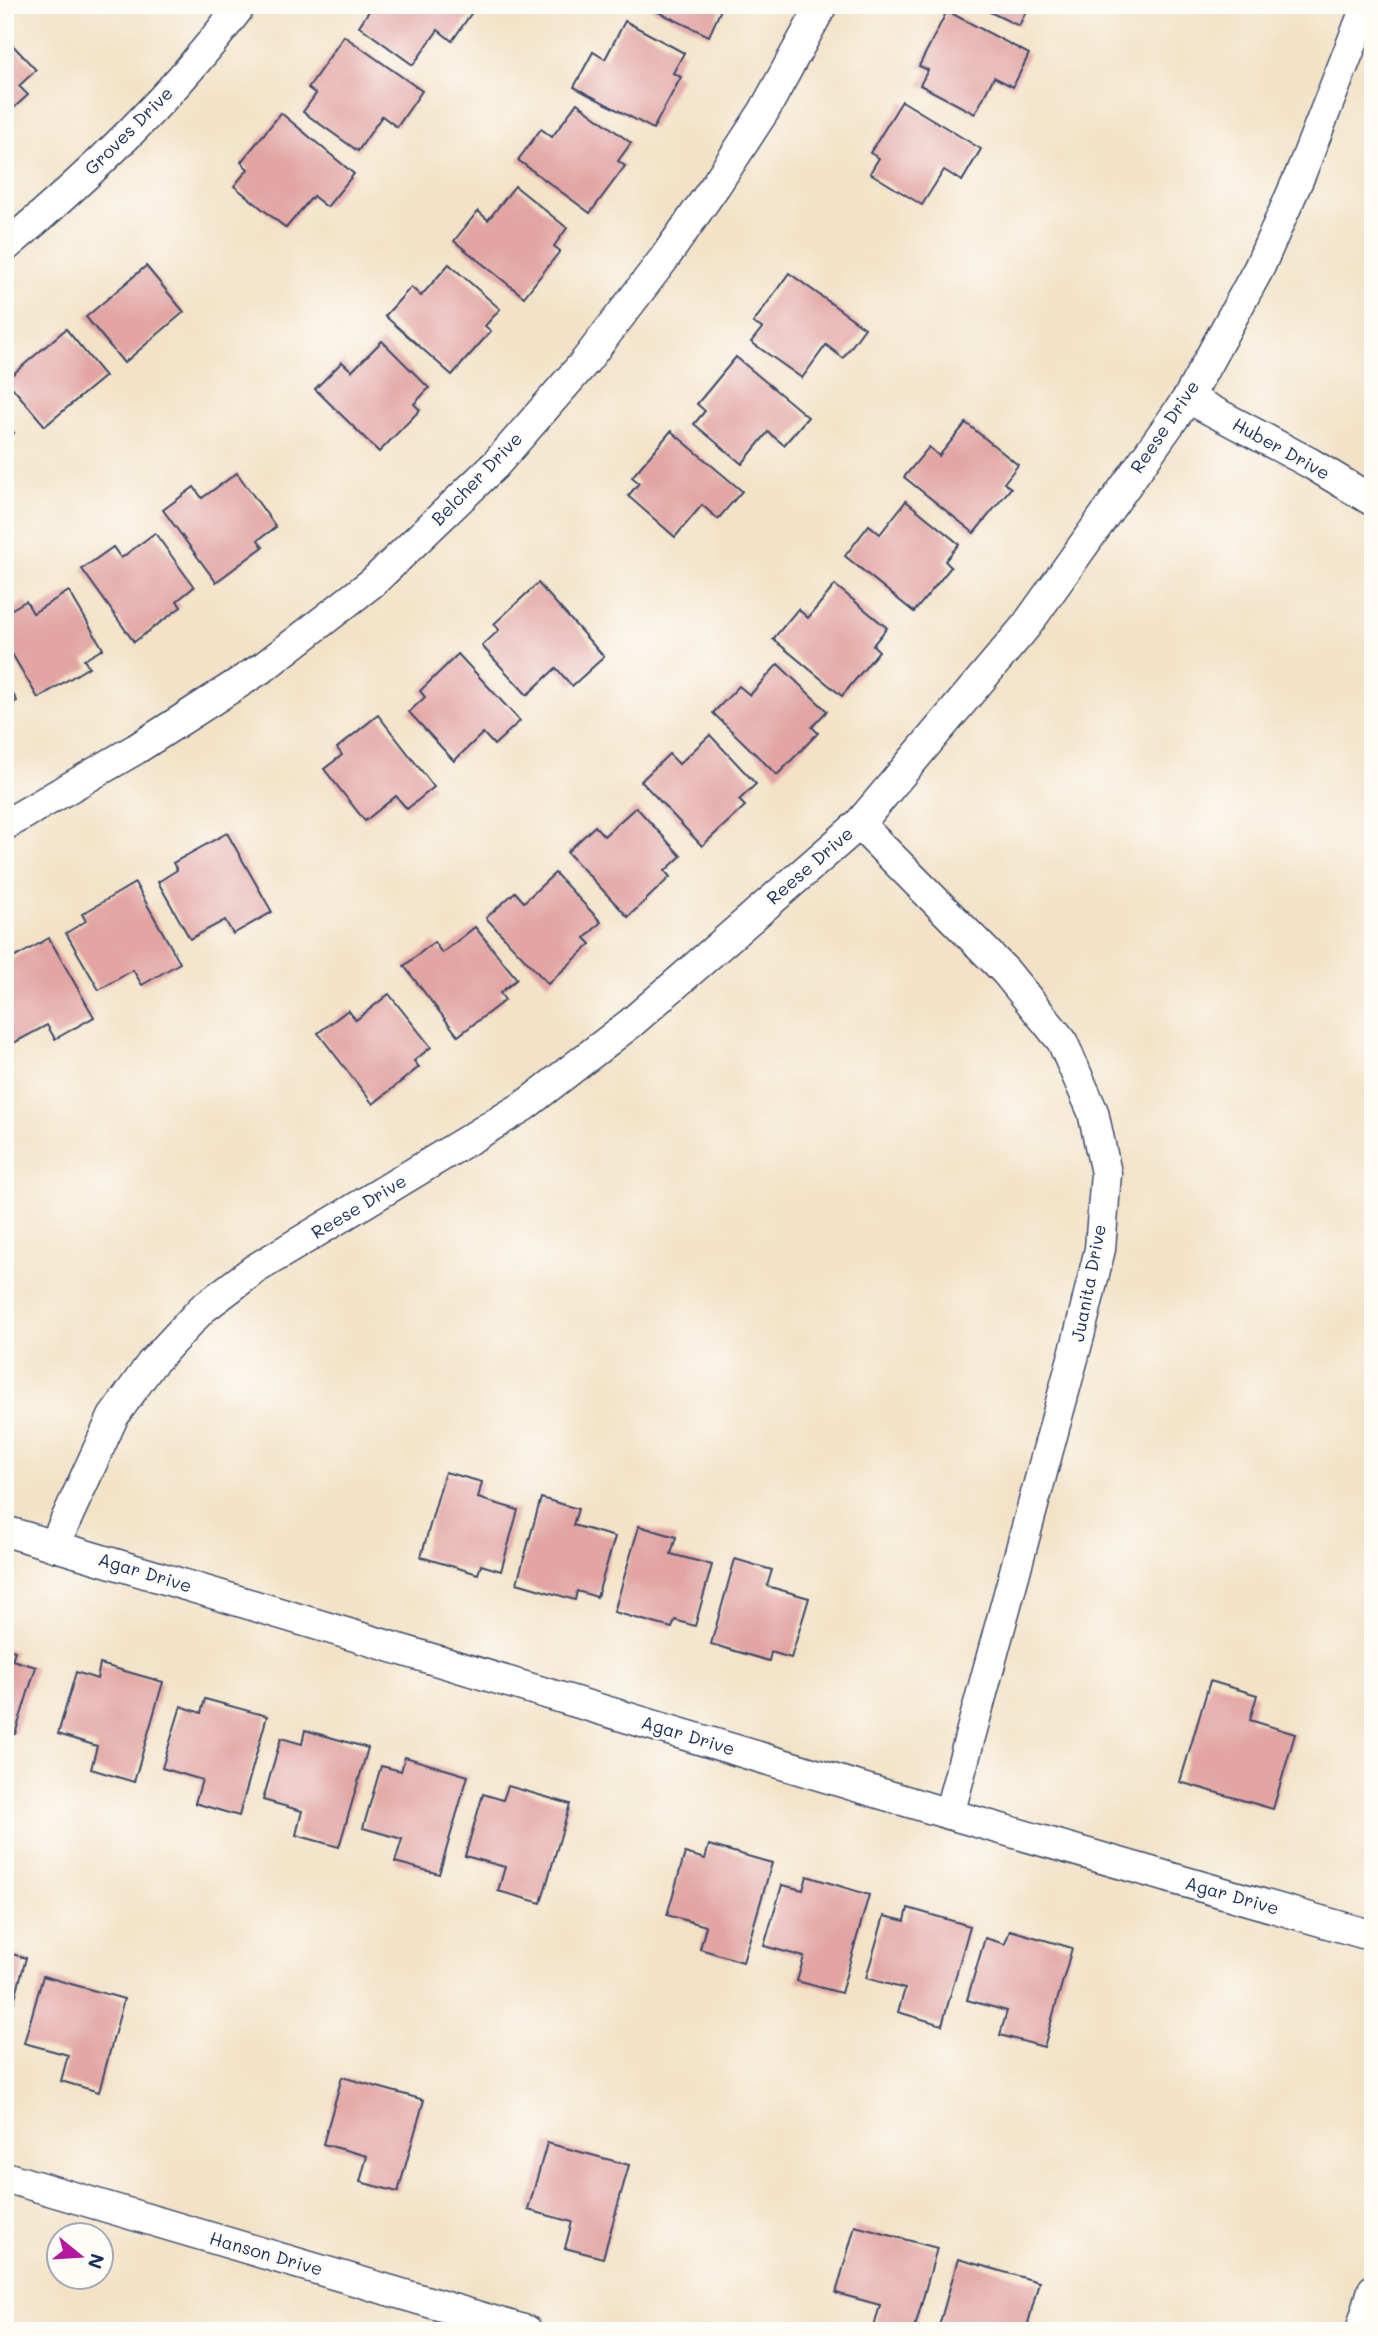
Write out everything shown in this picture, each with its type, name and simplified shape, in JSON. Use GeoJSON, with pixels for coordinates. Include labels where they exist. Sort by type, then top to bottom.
{"type":"FeatureCollection","features":[{"type":"Feature","properties":{"kind":"street","name":"Groves Drive"},"geometry":{"type":"LineString","coordinates":[[5,247],[52,207],[153,110],[241,5]]}},
{"type":"Feature","properties":{"kind":"street","name":"Belcher Drive"},"geometry":{"type":"LineString","coordinates":[[5,825],[135,749],[265,666],[373,582],[495,465],[584,363],[708,197],[764,110],[822,5]]}},
{"type":"Feature","properties":{"kind":"street","name":"Reese Drive"},"geometry":{"type":"LineString","coordinates":[[54,1546],[113,1417],[152,1364],[202,1309],[255,1269],[524,1106],[631,1023],[859,824],[1026,626],[1188,398],[1259,268],[1300,175],[1367,5]]}},
{"type":"Feature","properties":{"kind":"street","name":"Huber Drive"},"geometry":{"type":"LineString","coordinates":[[1188,398],[1310,464],[1373,502]]}},
{"type":"Feature","properties":{"kind":"street","name":"Juanita Drive"},"geometry":{"type":"LineString","coordinates":[[859,824],[1006,972],[1062,1041],[1093,1112],[1106,1173],[1100,1250],[1079,1336],[949,1814]]}},
{"type":"Feature","properties":{"kind":"street","name":"Agar Drive"},"geometry":{"type":"LineString","coordinates":[[5,1531],[949,1814],[1373,1936]]}},
{"type":"Feature","properties":{"kind":"street","name":"Hanson Drive"},"geometry":{"type":"LineString","coordinates":[[5,2177],[527,2331]]}},
{"type":"Feature","properties":{"kind":"street"},"geometry":{"type":"LineString","coordinates":[[1362,2331],[1373,2290]]}},
{"type":"Feature","properties":{"kind":"building"},"geometry":{"type":"Polygon","coordinates":[[[367,5],[477,5],[452,41],[438,30],[413,65],[359,26],[371,8],[367,5]]]}},
{"type":"Feature","properties":{"kind":"building"},"geometry":{"type":"Polygon","coordinates":[[[643,5],[723,5],[709,36],[643,5]]]}},
{"type":"Feature","properties":{"kind":"building"},"geometry":{"type":"Polygon","coordinates":[[[975,5],[1029,5],[1019,26],[975,5]]]}},
{"type":"Feature","properties":{"kind":"building"},"geometry":{"type":"Polygon","coordinates":[[[947,11],[1029,54],[1013,87],[994,77],[975,114],[920,85],[928,70],[919,66],[947,11]]]}},
{"type":"Feature","properties":{"kind":"building"},"geometry":{"type":"Polygon","coordinates":[[[625,21],[684,53],[673,73],[681,77],[653,129],[574,87],[593,52],[605,59],[625,21]]]}},
{"type":"Feature","properties":{"kind":"building"},"geometry":{"type":"Polygon","coordinates":[[[344,36],[422,91],[397,127],[382,116],[358,151],[303,112],[316,94],[308,88],[344,36]]]}},
{"type":"Feature","properties":{"kind":"building"},"geometry":{"type":"Polygon","coordinates":[[[5,37],[36,70],[19,86],[28,95],[5,116],[5,37]]]}},
{"type":"Feature","properties":{"kind":"building"},"geometry":{"type":"Polygon","coordinates":[[[902,101],[981,149],[962,181],[944,170],[922,205],[870,173],[879,158],[870,153],[902,101]]]}},
{"type":"Feature","properties":{"kind":"building"},"geometry":{"type":"Polygon","coordinates":[[[577,103],[631,143],[618,161],[625,166],[590,213],[518,160],[541,129],[552,137],[577,103]]]}},
{"type":"Feature","properties":{"kind":"building"},"geometry":{"type":"Polygon","coordinates":[[[281,113],[354,174],[327,207],[313,196],[286,228],[234,186],[248,169],[241,162],[281,113]]]}},
{"type":"Feature","properties":{"kind":"building"},"geometry":{"type":"Polygon","coordinates":[[[515,186],[567,228],[554,246],[560,251],[524,297],[454,241],[478,211],[488,220],[515,186]]]}},
{"type":"Feature","properties":{"kind":"building"},"geometry":{"type":"Polygon","coordinates":[[[449,264],[500,309],[485,326],[491,331],[452,375],[385,316],[411,287],[421,296],[449,264]]]}},
{"type":"Feature","properties":{"kind":"building"},"geometry":{"type":"Polygon","coordinates":[[[146,266],[184,312],[124,363],[86,317],[146,266]]]}},
{"type":"Feature","properties":{"kind":"building"},"geometry":{"type":"Polygon","coordinates":[[[789,273],[865,328],[843,358],[826,345],[802,378],[751,342],[762,328],[753,323],[789,273]]]}},
{"type":"Feature","properties":{"kind":"building"},"geometry":{"type":"Polygon","coordinates":[[[66,329],[105,376],[45,426],[6,380],[66,329]]]}},
{"type":"Feature","properties":{"kind":"building"},"geometry":{"type":"Polygon","coordinates":[[[382,341],[429,388],[414,404],[420,410],[379,452],[315,389],[342,362],[352,371],[382,341]]]}},
{"type":"Feature","properties":{"kind":"building"},"geometry":{"type":"Polygon","coordinates":[[[736,357],[808,417],[784,445],[768,432],[742,464],[694,424],[705,411],[697,404],[736,357]]]}},
{"type":"Feature","properties":{"kind":"building"},"geometry":{"type":"Polygon","coordinates":[[[5,420],[14,433],[5,438],[5,420]]]}},
{"type":"Feature","properties":{"kind":"building"},"geometry":{"type":"Polygon","coordinates":[[[966,423],[1018,465],[1004,483],[1011,488],[974,533],[904,477],[929,447],[939,456],[966,423]]]}},
{"type":"Feature","properties":{"kind":"building"},"geometry":{"type":"Polygon","coordinates":[[[671,431],[742,491],[718,519],[702,505],[675,537],[628,496],[639,483],[632,477],[671,431]]]}},
{"type":"Feature","properties":{"kind":"building"},"geometry":{"type":"Polygon","coordinates":[[[237,473],[276,527],[258,540],[263,547],[216,582],[163,510],[194,487],[202,498],[237,473]]]}},
{"type":"Feature","properties":{"kind":"building"},"geometry":{"type":"Polygon","coordinates":[[[906,501],[959,544],[945,561],[951,567],[914,612],[845,556],[869,525],[880,534],[906,501]]]}},
{"type":"Feature","properties":{"kind":"building"},"geometry":{"type":"Polygon","coordinates":[[[155,533],[194,587],[177,601],[181,607],[134,642],[82,569],[113,547],[121,558],[155,533]]]}},
{"type":"Feature","properties":{"kind":"building"},"geometry":{"type":"Polygon","coordinates":[[[538,583],[604,657],[572,686],[556,668],[527,695],[482,646],[499,630],[494,624],[538,583]]]}},
{"type":"Feature","properties":{"kind":"building"},"geometry":{"type":"Polygon","coordinates":[[[835,585],[887,628],[873,645],[879,651],[842,696],[773,639],[798,609],[808,618],[835,585]]]}},
{"type":"Feature","properties":{"kind":"building"},"geometry":{"type":"Polygon","coordinates":[[[69,591],[103,649],[84,660],[89,667],[38,698],[5,642],[5,613],[26,601],[33,613],[69,591]]]}},
{"type":"Feature","properties":{"kind":"building"},"geometry":{"type":"Polygon","coordinates":[[[458,654],[520,721],[494,745],[483,733],[454,761],[409,712],[425,697],[420,691],[458,654]]]}},
{"type":"Feature","properties":{"kind":"building"},"geometry":{"type":"Polygon","coordinates":[[[778,664],[827,711],[812,727],[818,733],[777,775],[713,713],[739,686],[750,695],[778,664]]]}},
{"type":"Feature","properties":{"kind":"building"},"geometry":{"type":"Polygon","coordinates":[[[5,682],[17,701],[5,708],[5,682]]]}},
{"type":"Feature","properties":{"kind":"building"},"geometry":{"type":"Polygon","coordinates":[[[378,715],[434,787],[407,809],[396,796],[365,821],[324,769],[342,755],[337,748],[378,715]]]}},
{"type":"Feature","properties":{"kind":"building"},"geometry":{"type":"Polygon","coordinates":[[[710,735],[756,784],[739,800],[745,806],[702,846],[641,781],[669,754],[679,764],[710,735]]]}},
{"type":"Feature","properties":{"kind":"building"},"geometry":{"type":"Polygon","coordinates":[[[636,807],[681,856],[665,871],[670,877],[628,917],[567,852],[595,826],[604,836],[636,807]]]}},
{"type":"Feature","properties":{"kind":"building"},"geometry":{"type":"Polygon","coordinates":[[[227,833],[272,912],[233,934],[225,920],[190,939],[158,882],[177,870],[173,863],[227,833]]]}},
{"type":"Feature","properties":{"kind":"building"},"geometry":{"type":"Polygon","coordinates":[[[555,873],[601,922],[585,938],[591,944],[548,984],[486,918],[515,892],[524,902],[555,873]]]}},
{"type":"Feature","properties":{"kind":"building"},"geometry":{"type":"Polygon","coordinates":[[[135,883],[180,963],[142,985],[133,970],[99,990],[66,933],[86,921],[82,914],[135,883]]]}},
{"type":"Feature","properties":{"kind":"building"},"geometry":{"type":"Polygon","coordinates":[[[475,927],[517,979],[500,993],[505,1000],[458,1036],[404,966],[434,942],[442,953],[475,927]]]}},
{"type":"Feature","properties":{"kind":"building"},"geometry":{"type":"Polygon","coordinates":[[[49,938],[94,1017],[55,1039],[47,1025],[12,1044],[5,1032],[5,963],[49,938]]]}},
{"type":"Feature","properties":{"kind":"building"},"geometry":{"type":"Polygon","coordinates":[[[389,994],[431,1047],[414,1061],[419,1067],[373,1104],[318,1033],[348,1010],[356,1020],[389,994]]]}},
{"type":"Feature","properties":{"kind":"building"},"geometry":{"type":"Polygon","coordinates":[[[445,1472],[482,1482],[478,1498],[518,1510],[501,1571],[481,1565],[478,1574],[421,1557],[445,1472]]]}},
{"type":"Feature","properties":{"kind":"building"},"geometry":{"type":"Polygon","coordinates":[[[541,1498],[578,1509],[573,1525],[615,1537],[597,1597],[577,1591],[575,1600],[517,1583],[541,1498]]]}},
{"type":"Feature","properties":{"kind":"building"},"geometry":{"type":"Polygon","coordinates":[[[639,1526],[676,1537],[671,1554],[712,1565],[695,1626],[675,1620],[672,1628],[614,1612],[639,1526]]]}},
{"type":"Feature","properties":{"kind":"building"},"geometry":{"type":"Polygon","coordinates":[[[735,1559],[772,1570],[767,1586],[809,1598],[791,1658],[771,1652],[769,1661],[711,1644],[735,1559]]]}},
{"type":"Feature","properties":{"kind":"building"},"geometry":{"type":"Polygon","coordinates":[[[5,1648],[15,1651],[12,1660],[36,1667],[15,1734],[5,1731],[5,1648]]]}},
{"type":"Feature","properties":{"kind":"building"},"geometry":{"type":"Polygon","coordinates":[[[100,1664],[163,1682],[134,1782],[91,1769],[97,1746],[58,1734],[76,1672],[97,1679],[100,1664]]]}},
{"type":"Feature","properties":{"kind":"building"},"geometry":{"type":"Polygon","coordinates":[[[1210,1681],[1257,1695],[1250,1720],[1295,1734],[1273,1809],[1180,1782],[1210,1681]]]}},
{"type":"Feature","properties":{"kind":"building"},"geometry":{"type":"Polygon","coordinates":[[[205,1699],[267,1716],[239,1816],[195,1803],[202,1780],[162,1768],[181,1706],[201,1713],[205,1699]]]}},
{"type":"Feature","properties":{"kind":"building"},"geometry":{"type":"Polygon","coordinates":[[[305,1730],[368,1748],[339,1847],[296,1835],[302,1811],[263,1800],[281,1738],[302,1744],[305,1730]]]}},
{"type":"Feature","properties":{"kind":"building"},"geometry":{"type":"Polygon","coordinates":[[[405,1757],[468,1776],[439,1874],[395,1862],[402,1839],[363,1828],[381,1766],[401,1771],[405,1757]]]}},
{"type":"Feature","properties":{"kind":"building"},"geometry":{"type":"Polygon","coordinates":[[[508,1786],[570,1804],[541,1903],[498,1891],[505,1867],[465,1856],[483,1794],[503,1800],[508,1786]]]}},
{"type":"Feature","properties":{"kind":"building"},"geometry":{"type":"Polygon","coordinates":[[[709,1845],[772,1863],[743,1962],[700,1949],[706,1926],[667,1915],[685,1853],[705,1859],[709,1845]]]}},
{"type":"Feature","properties":{"kind":"building"},"geometry":{"type":"Polygon","coordinates":[[[807,1876],[869,1895],[841,1993],[797,1981],[804,1957],[764,1946],[782,1885],[803,1890],[807,1876]]]}},
{"type":"Feature","properties":{"kind":"building"},"geometry":{"type":"Polygon","coordinates":[[[908,1908],[970,1926],[942,2025],[898,2012],[905,1989],[866,1978],[884,1916],[905,1921],[908,1908]]]}},
{"type":"Feature","properties":{"kind":"building"},"geometry":{"type":"Polygon","coordinates":[[[1010,1930],[1072,1948],[1044,2047],[1000,2035],[1007,2011],[967,2000],[985,1938],[1005,1944],[1010,1930]]]}},
{"type":"Feature","properties":{"kind":"building"},"geometry":{"type":"Polygon","coordinates":[[[5,1952],[26,1958],[6,2030],[5,2029],[5,1952]]]}},
{"type":"Feature","properties":{"kind":"building"},"geometry":{"type":"Polygon","coordinates":[[[43,1976],[124,1999],[99,2092],[61,2081],[68,2055],[24,2043],[43,1976]]]}},
{"type":"Feature","properties":{"kind":"building"},"geometry":{"type":"Polygon","coordinates":[[[342,2077],[424,2100],[398,2192],[360,2182],[367,2156],[323,2144],[342,2077]]]}},
{"type":"Feature","properties":{"kind":"building"},"geometry":{"type":"Polygon","coordinates":[[[547,2143],[629,2165],[603,2258],[565,2248],[572,2222],[528,2210],[547,2143]]]}},
{"type":"Feature","properties":{"kind":"building"},"geometry":{"type":"Polygon","coordinates":[[[855,2226],[937,2248],[914,2331],[873,2331],[880,2305],[836,2293],[855,2226]]]}},
{"type":"Feature","properties":{"kind":"building"},"geometry":{"type":"Polygon","coordinates":[[[958,2259],[1039,2282],[1026,2331],[955,2331],[939,2326],[958,2259]]]}}]}
